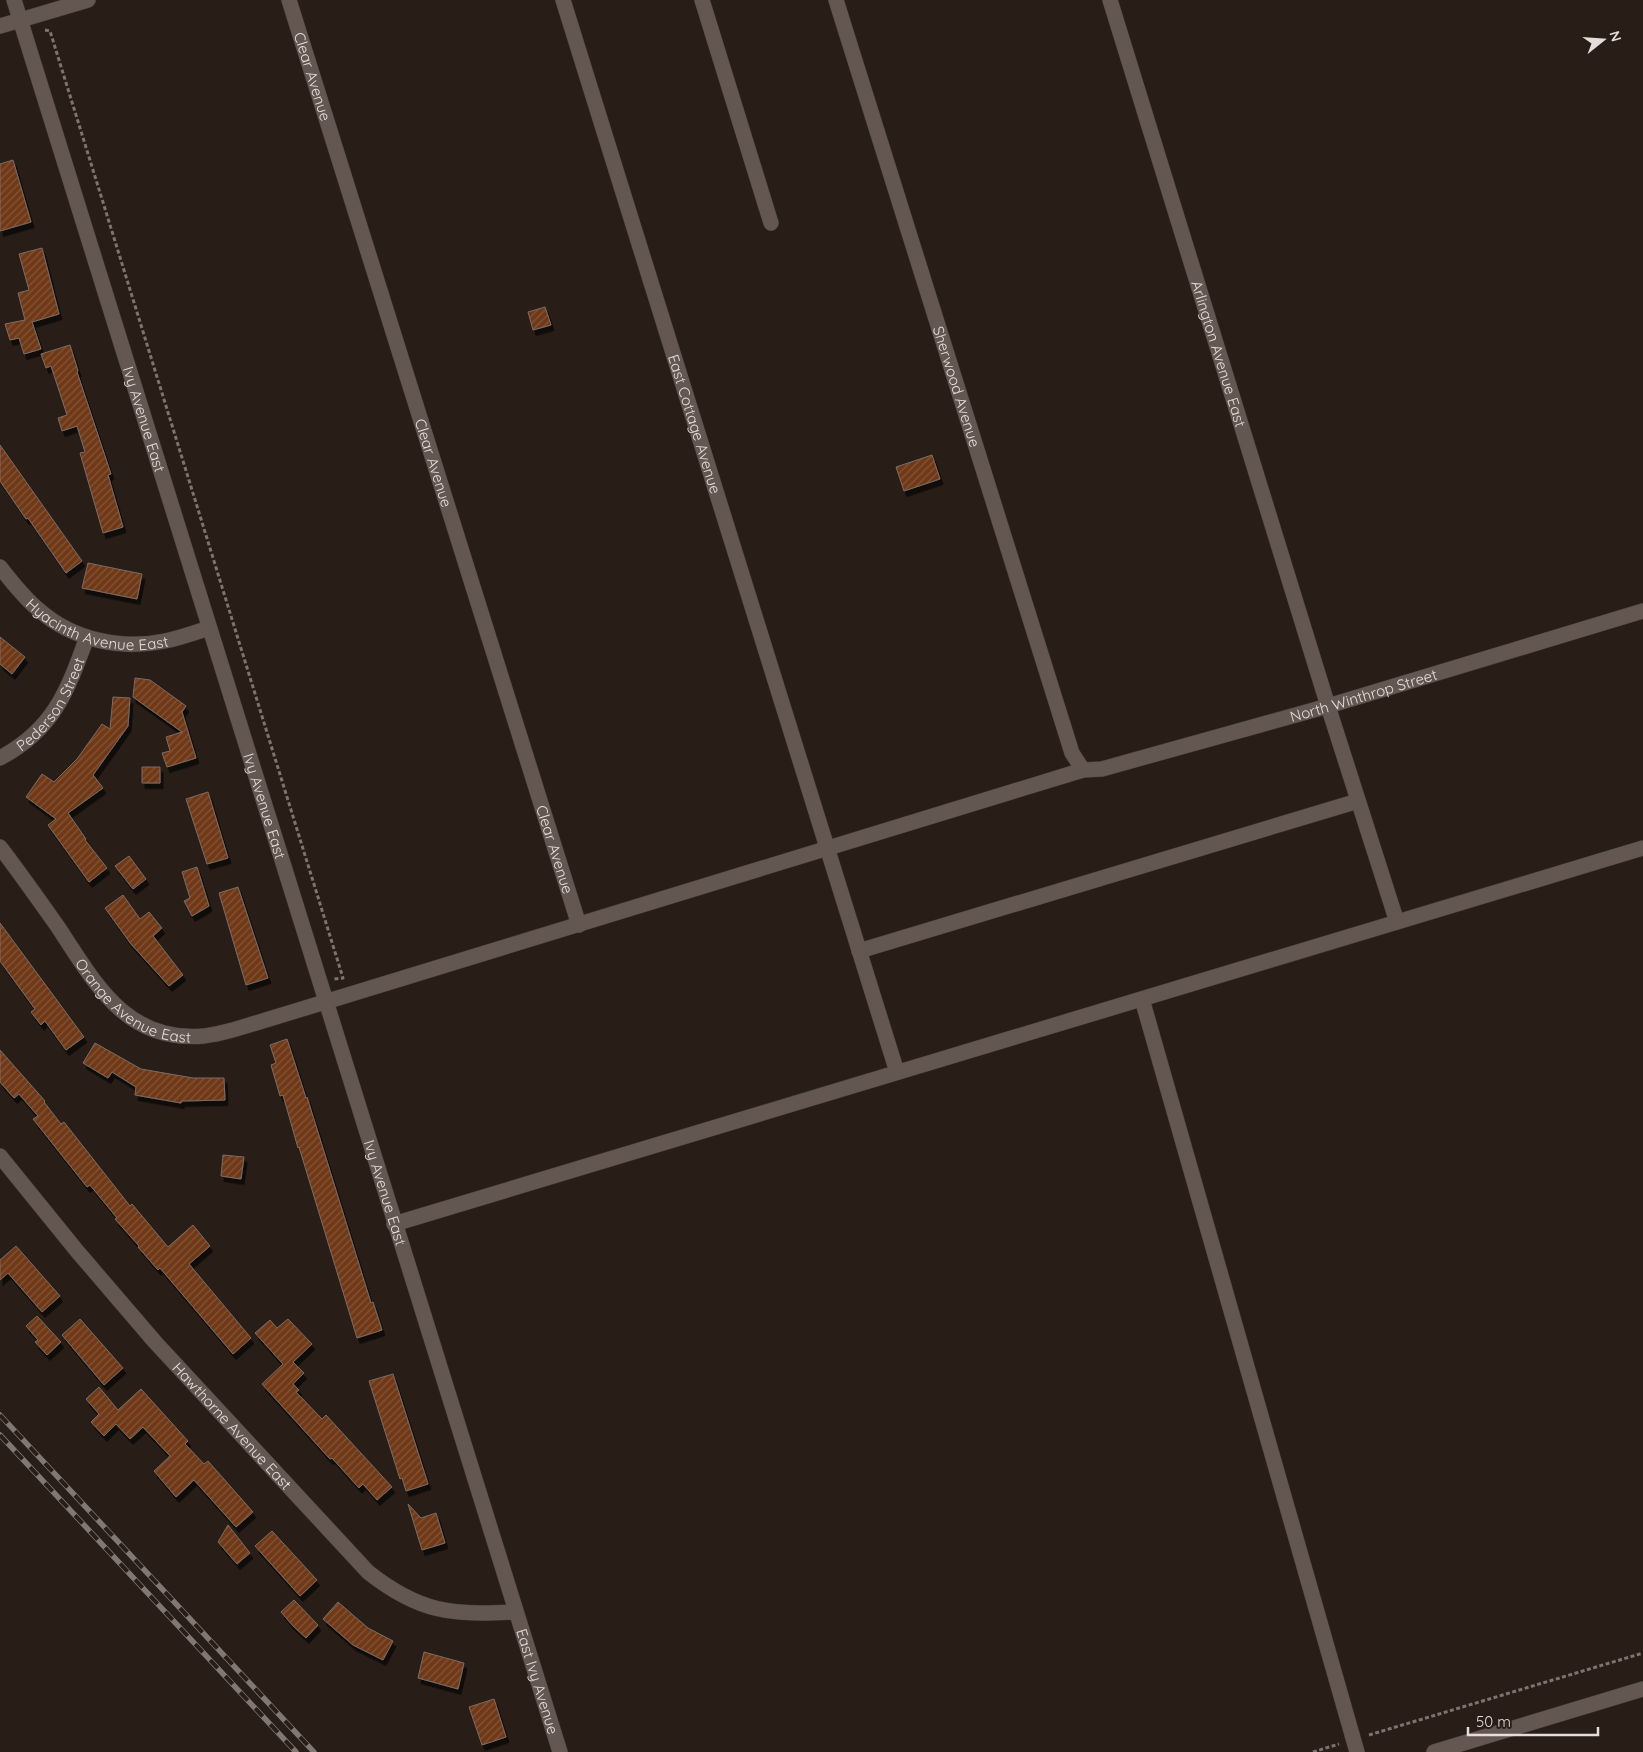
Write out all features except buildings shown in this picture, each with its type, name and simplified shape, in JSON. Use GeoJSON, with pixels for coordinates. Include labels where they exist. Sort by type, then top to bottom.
{"type":"FeatureCollection","features":[{"type":"Feature","properties":{"kind":"street","name":"Ivy Avenue East"},"geometry":{"type":"LineString","coordinates":[[14,0],[515,1612]]}},
{"type":"Feature","properties":{"kind":"street"},"geometry":{"type":"LineString","coordinates":[[0,26],[88,0]]}},
{"type":"Feature","properties":{"kind":"street","name":"Clear Avenue"},"geometry":{"type":"LineString","coordinates":[[289,0],[579,925]]}},
{"type":"Feature","properties":{"kind":"street","name":"East Cottage Avenue"},"geometry":{"type":"LineString","coordinates":[[562,0],[898,1072]]}},
{"type":"Feature","properties":{"kind":"street"},"geometry":{"type":"LineString","coordinates":[[702,0],[771,223]]}},
{"type":"Feature","properties":{"kind":"street","name":"Sherwood Avenue"},"geometry":{"type":"LineString","coordinates":[[836,0],[1072,752],[1083,770]]}},
{"type":"Feature","properties":{"kind":"street","name":"Arlington Avenue East"},"geometry":{"type":"LineString","coordinates":[[1110,0],[1328,706],[1397,922]]}},
{"type":"Feature","properties":{"kind":"street","name":"Hyacinth Avenue East"},"geometry":{"type":"LineString","coordinates":[[0,567],[38,610],[59,625],[87,638],[112,644],[138,645],[172,640],[209,628]]}},
{"type":"Feature","properties":{"kind":"street","name":"North Winthrop Street"},"geometry":{"type":"LineString","coordinates":[[827,849],[1083,770],[1102,769],[1328,706],[1643,611]]}},
{"type":"Feature","properties":{"kind":"street","name":"Pederson Street"},"geometry":{"type":"LineString","coordinates":[[0,758],[24,744],[42,727],[58,707],[70,684],[87,638]]}},
{"type":"Feature","properties":{"kind":"street"},"geometry":{"type":"LineString","coordinates":[[859,951],[1358,800]]}},
{"type":"Feature","properties":{"kind":"street","name":"Orange Avenue East"},"geometry":{"type":"LineString","coordinates":[[0,846],[36,894],[107,998],[125,1015],[141,1024],[159,1032],[178,1036],[203,1036],[222,1033],[827,849]]}},
{"type":"Feature","properties":{"kind":"street"},"geometry":{"type":"LineString","coordinates":[[394,1224],[1643,848]]}},
{"type":"Feature","properties":{"kind":"street"},"geometry":{"type":"LineString","coordinates":[[1142,999],[1355,1746]]}},
{"type":"Feature","properties":{"kind":"street","name":"Hawthorne Avenue East"},"geometry":{"type":"LineString","coordinates":[[0,1156],[76,1251],[155,1342],[368,1572],[388,1588],[410,1600],[440,1610],[472,1614],[515,1612]]}},
{"type":"Feature","properties":{"kind":"street","name":"East Ivy Avenue"},"geometry":{"type":"LineString","coordinates":[[515,1612],[560,1752]]}},
{"type":"Feature","properties":{"kind":"street"},"geometry":{"type":"LineString","coordinates":[[1434,1752],[1643,1689]]}},
{"type":"Feature","properties":{"kind":"path"},"geometry":{"type":"LineString","coordinates":[[46,30],[50,32],[53,41],[342,978],[334,980]]}},
{"type":"Feature","properties":{"kind":"path"},"geometry":{"type":"LineString","coordinates":[[1313,1752],[1334,1746],[1355,1746],[1643,1653]]}},
{"type":"Feature","properties":{"kind":"path"},"geometry":{"type":"LineString","coordinates":[[1334,1746],[1336,1752]]}},
{"type":"Feature","properties":{"kind":"railway"},"geometry":{"type":"LineString","coordinates":[[0,1415],[314,1752]]}},
{"type":"Feature","properties":{"kind":"railway"},"geometry":{"type":"LineString","coordinates":[[0,1435],[296,1752]]}}]}
